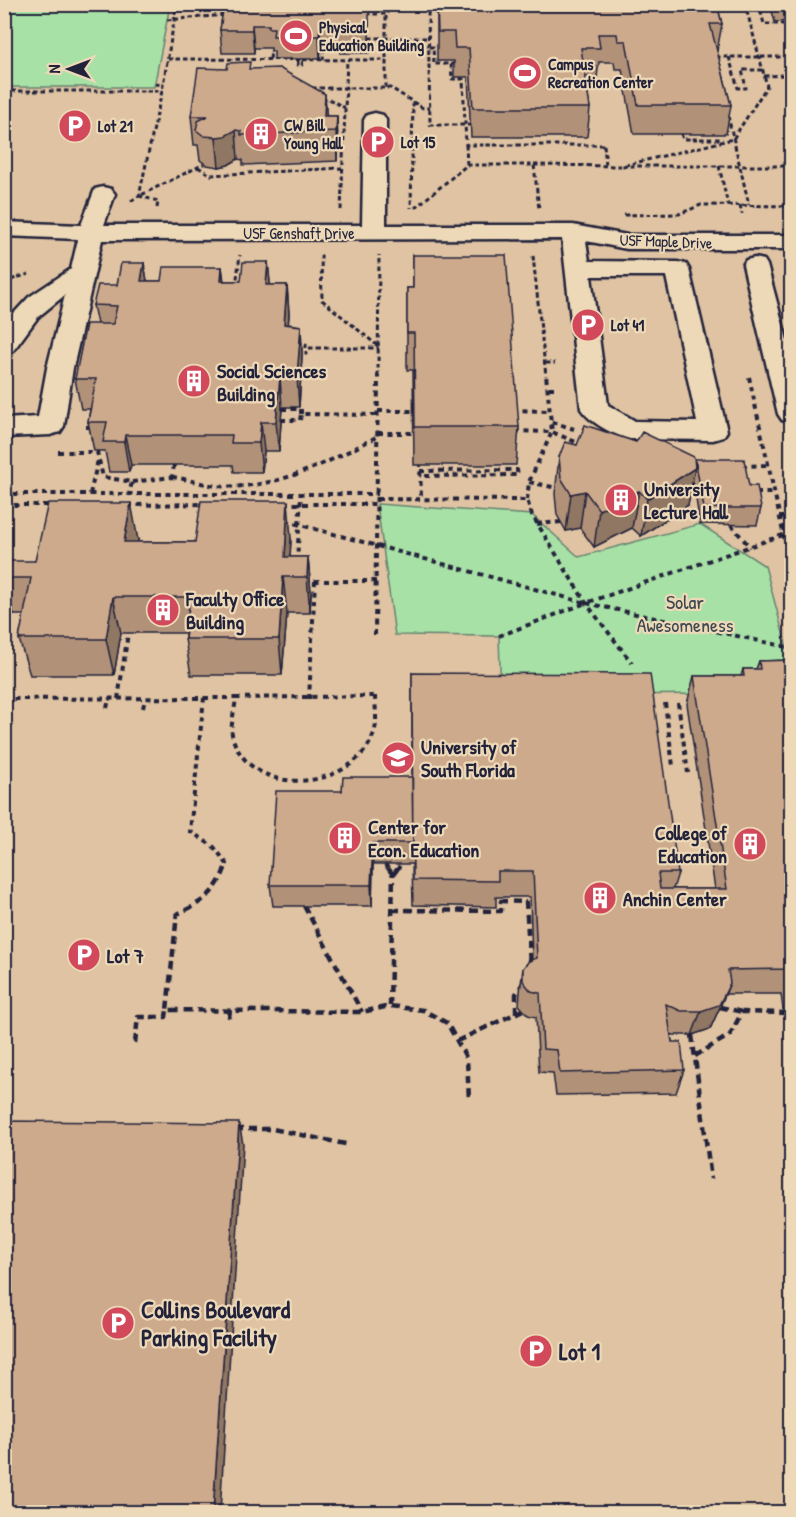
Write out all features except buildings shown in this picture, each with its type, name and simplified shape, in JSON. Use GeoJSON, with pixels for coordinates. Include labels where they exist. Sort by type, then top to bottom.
{"type":"FeatureCollection","features":[{"type":"Feature","properties":{"kind":"street"},"geometry":{"type":"LineString","coordinates":[[375,120],[376,243]]}},
{"type":"Feature","properties":{"kind":"street"},"geometry":{"type":"LineString","coordinates":[[4,428],[50,426],[60,368],[91,232],[103,194]]}},
{"type":"Feature","properties":{"kind":"street"},"geometry":{"type":"LineString","coordinates":[[747,227],[792,226]]}},
{"type":"Feature","properties":{"kind":"street"},"geometry":{"type":"LineString","coordinates":[[747,227],[792,242]]}},
{"type":"Feature","properties":{"kind":"street"},"geometry":{"type":"LineString","coordinates":[[747,227],[792,414]]}},
{"type":"Feature","properties":{"kind":"street","name":"USF Maple Drive"},"geometry":{"type":"LineString","coordinates":[[583,233],[627,243],[747,227]]}},
{"type":"Feature","properties":{"kind":"street","name":"USF Genshaft Drive"},"geometry":{"type":"LineString","coordinates":[[4,229],[376,243],[583,233]]}},
{"type":"Feature","properties":{"kind":"street"},"geometry":{"type":"LineString","coordinates":[[578,268],[677,269],[713,431],[630,430],[595,409],[578,268],[583,233]]}},
{"type":"Feature","properties":{"kind":"street"},"geometry":{"type":"LineString","coordinates":[[5,343],[26,313],[46,295],[83,272]]}},
{"type":"Feature","properties":{"kind":"path"},"geometry":{"type":"LineString","coordinates":[[139,196],[162,91],[177,4]]}},
{"type":"Feature","properties":{"kind":"path"},"geometry":{"type":"LineString","coordinates":[[386,4],[389,10]]}},
{"type":"Feature","properties":{"kind":"path"},"geometry":{"type":"LineString","coordinates":[[386,88],[386,14],[394,4]]}},
{"type":"Feature","properties":{"kind":"path"},"geometry":{"type":"LineString","coordinates":[[622,166],[733,139],[767,86],[745,4]]}},
{"type":"Feature","properties":{"kind":"path"},"geometry":{"type":"LineString","coordinates":[[759,4],[764,24],[792,24]]}},
{"type":"Feature","properties":{"kind":"path"},"geometry":{"type":"LineString","coordinates":[[389,10],[428,10],[430,125],[471,125]]}},
{"type":"Feature","properties":{"kind":"path"},"geometry":{"type":"LineString","coordinates":[[357,14],[386,14]]}},
{"type":"Feature","properties":{"kind":"path"},"geometry":{"type":"LineString","coordinates":[[167,20],[231,15]]}},
{"type":"Feature","properties":{"kind":"path"},"geometry":{"type":"LineString","coordinates":[[369,38],[429,38]]}},
{"type":"Feature","properties":{"kind":"path"},"geometry":{"type":"LineString","coordinates":[[429,47],[433,47],[434,64],[452,64],[452,79],[463,79],[467,165]]}},
{"type":"Feature","properties":{"kind":"path"},"geometry":{"type":"LineString","coordinates":[[323,60],[324,48]]}},
{"type":"Feature","properties":{"kind":"path"},"geometry":{"type":"LineString","coordinates":[[270,59],[271,51]]}},
{"type":"Feature","properties":{"kind":"path"},"geometry":{"type":"LineString","coordinates":[[715,62],[714,57],[792,57]]}},
{"type":"Feature","properties":{"kind":"path"},"geometry":{"type":"LineString","coordinates":[[729,57],[738,88],[746,88],[742,70],[762,70]]}},
{"type":"Feature","properties":{"kind":"path"},"geometry":{"type":"LineString","coordinates":[[168,59],[386,60]]}},
{"type":"Feature","properties":{"kind":"path"},"geometry":{"type":"LineString","coordinates":[[301,59],[302,65]]}},
{"type":"Feature","properties":{"kind":"path"},"geometry":{"type":"LineString","coordinates":[[341,216],[347,60]]}},
{"type":"Feature","properties":{"kind":"path"},"geometry":{"type":"LineString","coordinates":[[764,75],[785,75]]}},
{"type":"Feature","properties":{"kind":"path"},"geometry":{"type":"LineString","coordinates":[[155,84],[163,85]]}},
{"type":"Feature","properties":{"kind":"path"},"geometry":{"type":"LineString","coordinates":[[4,91],[162,91]]}},
{"type":"Feature","properties":{"kind":"path"},"geometry":{"type":"LineString","coordinates":[[319,102],[327,98],[345,108]]}},
{"type":"Feature","properties":{"kind":"path"},"geometry":{"type":"LineString","coordinates":[[413,102],[423,108],[430,108]]}},
{"type":"Feature","properties":{"kind":"path"},"geometry":{"type":"LineString","coordinates":[[726,108],[740,166],[747,227]]}},
{"type":"Feature","properties":{"kind":"path"},"geometry":{"type":"LineString","coordinates":[[409,118],[414,118]]}},
{"type":"Feature","properties":{"kind":"path"},"geometry":{"type":"LineString","coordinates":[[681,134],[682,140],[733,139]]}},
{"type":"Feature","properties":{"kind":"path"},"geometry":{"type":"LineString","coordinates":[[466,145],[604,145],[606,166]]}},
{"type":"Feature","properties":{"kind":"path"},"geometry":{"type":"LineString","coordinates":[[130,201],[204,164]]}},
{"type":"Feature","properties":{"kind":"path"},"geometry":{"type":"LineString","coordinates":[[534,165],[792,166]]}},
{"type":"Feature","properties":{"kind":"path"},"geometry":{"type":"LineString","coordinates":[[719,166],[728,206]]}},
{"type":"Feature","properties":{"kind":"path"},"geometry":{"type":"LineString","coordinates":[[198,167],[212,175],[342,168]]}},
{"type":"Feature","properties":{"kind":"path"},"geometry":{"type":"LineString","coordinates":[[139,196],[158,201],[155,217]]}},
{"type":"Feature","properties":{"kind":"path"},"geometry":{"type":"LineString","coordinates":[[375,635],[379,348],[376,243]]}},
{"type":"Feature","properties":{"kind":"path"},"geometry":{"type":"LineString","coordinates":[[236,286],[240,251]]}},
{"type":"Feature","properties":{"kind":"path"},"geometry":{"type":"LineString","coordinates":[[321,252],[322,300],[379,348]]}},
{"type":"Feature","properties":{"kind":"path"},"geometry":{"type":"LineString","coordinates":[[533,252],[552,432],[529,482],[527,500],[537,524],[586,603],[632,663]]}},
{"type":"Feature","properties":{"kind":"path"},"geometry":{"type":"LineString","coordinates":[[291,344],[306,344],[306,354],[291,354]]}},
{"type":"Feature","properties":{"kind":"path"},"geometry":{"type":"LineString","coordinates":[[306,348],[379,348]]}},
{"type":"Feature","properties":{"kind":"path"},"geometry":{"type":"LineString","coordinates":[[546,363],[555,363]]}},
{"type":"Feature","properties":{"kind":"path"},"geometry":{"type":"LineString","coordinates":[[749,376],[792,573]]}},
{"type":"Feature","properties":{"kind":"path"},"geometry":{"type":"LineString","coordinates":[[549,388],[558,388]]}},
{"type":"Feature","properties":{"kind":"path"},"geometry":{"type":"LineString","coordinates":[[281,420],[300,420],[301,414],[301,409],[282,409]]}},
{"type":"Feature","properties":{"kind":"path"},"geometry":{"type":"LineString","coordinates":[[504,410],[551,411]]}},
{"type":"Feature","properties":{"kind":"path"},"geometry":{"type":"LineString","coordinates":[[301,414],[420,411]]}},
{"type":"Feature","properties":{"kind":"path"},"geometry":{"type":"LineString","coordinates":[[87,426],[93,427],[90,438],[97,438]]}},
{"type":"Feature","properties":{"kind":"path"},"geometry":{"type":"LineString","coordinates":[[514,431],[552,432],[584,445]]}},
{"type":"Feature","properties":{"kind":"path"},"geometry":{"type":"LineString","coordinates":[[96,452],[103,477],[132,482],[172,477],[221,486],[251,484],[287,477],[346,453],[378,435],[420,432],[420,443]]}},
{"type":"Feature","properties":{"kind":"path"},"geometry":{"type":"LineString","coordinates":[[50,452],[106,452]]}},
{"type":"Feature","properties":{"kind":"path"},"geometry":{"type":"LineString","coordinates":[[420,454],[421,500]]}},
{"type":"Feature","properties":{"kind":"path"},"geometry":{"type":"LineString","coordinates":[[90,494],[98,458]]}},
{"type":"Feature","properties":{"kind":"path"},"geometry":{"type":"LineString","coordinates":[[172,477],[174,465]]}},
{"type":"Feature","properties":{"kind":"path"},"geometry":{"type":"LineString","coordinates":[[740,466],[768,465]]}},
{"type":"Feature","properties":{"kind":"path"},"geometry":{"type":"LineString","coordinates":[[518,470],[518,475],[420,473],[518,470]]}},
{"type":"Feature","properties":{"kind":"path"},"geometry":{"type":"LineString","coordinates":[[129,494],[132,482]]}},
{"type":"Feature","properties":{"kind":"path"},"geometry":{"type":"LineString","coordinates":[[529,482],[558,488]]}},
{"type":"Feature","properties":{"kind":"path"},"geometry":{"type":"LineString","coordinates":[[219,494],[221,486]]}},
{"type":"Feature","properties":{"kind":"path"},"geometry":{"type":"LineString","coordinates":[[4,494],[301,494],[377,499],[527,500]]}},
{"type":"Feature","properties":{"kind":"path"},"geometry":{"type":"LineString","coordinates":[[4,505],[58,505],[60,494]]}},
{"type":"Feature","properties":{"kind":"path"},"geometry":{"type":"LineString","coordinates":[[202,504],[203,494]]}},
{"type":"Feature","properties":{"kind":"path"},"geometry":{"type":"LineString","coordinates":[[297,570],[301,494]]}},
{"type":"Feature","properties":{"kind":"path"},"geometry":{"type":"LineString","coordinates":[[280,504],[377,499]]}},
{"type":"Feature","properties":{"kind":"path"},"geometry":{"type":"LineString","coordinates":[[124,505],[210,504]]}},
{"type":"Feature","properties":{"kind":"path"},"geometry":{"type":"LineString","coordinates":[[779,517],[792,517]]}},
{"type":"Feature","properties":{"kind":"path"},"geometry":{"type":"LineString","coordinates":[[279,519],[586,603],[792,648]]}},
{"type":"Feature","properties":{"kind":"path"},"geometry":{"type":"LineString","coordinates":[[537,524],[561,522]]}},
{"type":"Feature","properties":{"kind":"path"},"geometry":{"type":"LineString","coordinates":[[731,525],[750,546]]}},
{"type":"Feature","properties":{"kind":"path"},"geometry":{"type":"LineString","coordinates":[[499,636],[586,603],[783,535]]}},
{"type":"Feature","properties":{"kind":"path"},"geometry":{"type":"LineString","coordinates":[[296,581],[376,581]]}},
{"type":"Feature","properties":{"kind":"path"},"geometry":{"type":"LineString","coordinates":[[309,699],[315,581]]}},
{"type":"Feature","properties":{"kind":"path"},"geometry":{"type":"LineString","coordinates":[[4,607],[16,606]]}},
{"type":"Feature","properties":{"kind":"path"},"geometry":{"type":"LineString","coordinates":[[118,699],[128,633]]}},
{"type":"Feature","properties":{"kind":"path"},"geometry":{"type":"LineString","coordinates":[[4,699],[236,699],[309,699],[375,696],[375,732],[362,755],[342,770],[320,778],[288,782],[266,774],[244,759],[233,738],[236,699]]}},
{"type":"Feature","properties":{"kind":"path"},"geometry":{"type":"LineString","coordinates":[[107,708],[109,699]]}},
{"type":"Feature","properties":{"kind":"path"},"geometry":{"type":"LineString","coordinates":[[143,708],[145,699]]}},
{"type":"Feature","properties":{"kind":"path"},"geometry":{"type":"LineString","coordinates":[[135,1043],[138,1017],[166,1017],[177,914],[196,906],[220,884],[227,864],[214,847],[190,831],[204,699]]}},
{"type":"Feature","properties":{"kind":"path"},"geometry":{"type":"LineString","coordinates":[[665,703],[673,766]]}},
{"type":"Feature","properties":{"kind":"path"},"geometry":{"type":"LineString","coordinates":[[678,703],[688,773]]}},
{"type":"Feature","properties":{"kind":"path"},"geometry":{"type":"LineString","coordinates":[[385,864],[393,875]]}},
{"type":"Feature","properties":{"kind":"path"},"geometry":{"type":"LineString","coordinates":[[390,1006],[393,875],[400,864]]}},
{"type":"Feature","properties":{"kind":"path"},"geometry":{"type":"LineString","coordinates":[[392,910],[501,911],[501,901],[526,900],[530,968]]}},
{"type":"Feature","properties":{"kind":"path"},"geometry":{"type":"LineString","coordinates":[[304,906],[362,1012]]}},
{"type":"Feature","properties":{"kind":"path"},"geometry":{"type":"LineString","coordinates":[[516,1014],[516,994],[522,984],[531,979]]}},
{"type":"Feature","properties":{"kind":"path"},"geometry":{"type":"LineString","coordinates":[[167,1010],[362,1012],[390,1006],[423,1010],[447,1023],[467,1059],[469,1100]]}},
{"type":"Feature","properties":{"kind":"path"},"geometry":{"type":"LineString","coordinates":[[720,1007],[742,1012],[792,1013]]}},
{"type":"Feature","properties":{"kind":"path"},"geometry":{"type":"LineString","coordinates":[[229,1017],[230,1010]]}},
{"type":"Feature","properties":{"kind":"path"},"geometry":{"type":"LineString","coordinates":[[457,1041],[523,1010]]}},
{"type":"Feature","properties":{"kind":"path"},"geometry":{"type":"LineString","coordinates":[[695,1056],[730,1035],[742,1012]]}},
{"type":"Feature","properties":{"kind":"path"},"geometry":{"type":"LineString","coordinates":[[692,1035],[711,1179]]}},
{"type":"Feature","properties":{"kind":"path"},"geometry":{"type":"LineString","coordinates":[[226,1129],[273,1129],[350,1145]]}},
{"type":"Feature","properties":{"kind":"shaded area","name":"University of South Florida"},"geometry":{"type":"Polygon","coordinates":[[[5,5],[791,5],[791,1512],[5,1512],[5,5]]]}},
{"type":"Feature","properties":{"kind":"green space"},"geometry":{"type":"Polygon","coordinates":[[[5,4],[170,5],[154,87],[5,87],[5,4]]]}},
{"type":"Feature","properties":{"kind":"green space","name":"Solar Awesomeness"},"geometry":{"type":"Polygon","coordinates":[[[377,504],[532,515],[579,557],[700,524],[765,566],[791,663],[710,694],[501,696],[499,636],[395,635],[377,504]]]}},
{"type":"Feature","properties":{"kind":"place","name":"Physical Education Building"},"geometry":{"type":"Point","coordinates":[296,36]}},
{"type":"Feature","properties":{"kind":"place","name":"Campus Recreation Center"},"geometry":{"type":"Point","coordinates":[525,73]}},
{"type":"Feature","properties":{"kind":"place","name":"Lot 21"},"geometry":{"type":"Point","coordinates":[75,126]}},
{"type":"Feature","properties":{"kind":"place","name":"CW Bill Young Hall"},"geometry":{"type":"Point","coordinates":[261,134]}},
{"type":"Feature","properties":{"kind":"place","name":"Lot 15"},"geometry":{"type":"Point","coordinates":[378,142]}},
{"type":"Feature","properties":{"kind":"place","name":"Lot 41"},"geometry":{"type":"Point","coordinates":[588,325]}},
{"type":"Feature","properties":{"kind":"place","name":"Social Sciences Building"},"geometry":{"type":"Point","coordinates":[194,381]}},
{"type":"Feature","properties":{"kind":"place","name":"University Lecture Hall"},"geometry":{"type":"Point","coordinates":[621,500]}},
{"type":"Feature","properties":{"kind":"place","name":"Faculty Office Building"},"geometry":{"type":"Point","coordinates":[163,610]}},
{"type":"Feature","properties":{"kind":"place","name":"University of South Florida"},"geometry":{"type":"Point","coordinates":[398,758]}},
{"type":"Feature","properties":{"kind":"place","name":"Center for Econ. Education"},"geometry":{"type":"Point","coordinates":[345,838]}},
{"type":"Feature","properties":{"kind":"place","name":"College of Education"},"geometry":{"type":"Point","coordinates":[750,844]}},
{"type":"Feature","properties":{"kind":"place","name":"Anchin Center"},"geometry":{"type":"Point","coordinates":[600,898]}},
{"type":"Feature","properties":{"kind":"place","name":"Lot 7"},"geometry":{"type":"Point","coordinates":[84,955]}},
{"type":"Feature","properties":{"kind":"place","name":"Collins Boulevard Parking Facility"},"geometry":{"type":"Point","coordinates":[118,1323]}},
{"type":"Feature","properties":{"kind":"place","name":"Lot 1"},"geometry":{"type":"Point","coordinates":[536,1351]}}]}
